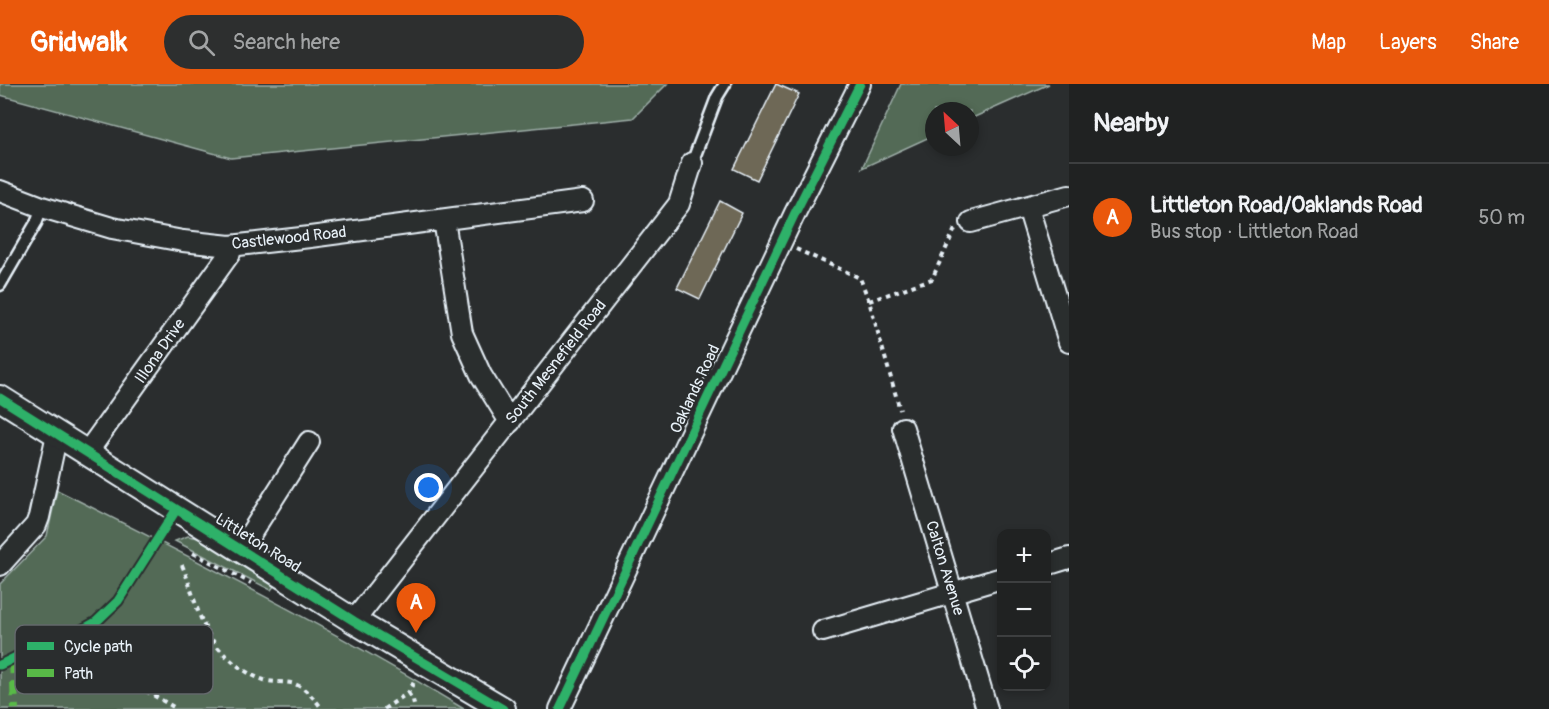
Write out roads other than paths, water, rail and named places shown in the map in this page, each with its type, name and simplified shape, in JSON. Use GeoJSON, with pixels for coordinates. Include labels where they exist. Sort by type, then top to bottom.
{"type":"FeatureCollection","features":[{"type":"Feature","properties":{"kind":"street","name":"Oaklands Road"},"geometry":{"type":"LineString","coordinates":[[560,709],[781,243],[860,84]]}},
{"type":"Feature","properties":{"kind":"street","name":"South Mesnefield Road"},"geometry":{"type":"LineString","coordinates":[[354,621],[679,204],[692,163]]}},
{"type":"Feature","properties":{"kind":"street","name":"Castlewood Road"},"geometry":{"type":"LineString","coordinates":[[0,191],[77,219],[138,233],[230,246],[583,201]]}},
{"type":"Feature","properties":{"kind":"street"},"geometry":{"type":"LineString","coordinates":[[971,222],[1069,195]]}},
{"type":"Feature","properties":{"kind":"street"},"geometry":{"type":"LineString","coordinates":[[1028,207],[1069,342]]}},
{"type":"Feature","properties":{"kind":"street"},"geometry":{"type":"LineString","coordinates":[[444,220],[462,333],[481,375],[510,422]]}},
{"type":"Feature","properties":{"kind":"street","name":"Illona Drive"},"geometry":{"type":"LineString","coordinates":[[86,454],[230,254],[230,246]]}},
{"type":"Feature","properties":{"kind":"street","name":"Littleton Road"},"geometry":{"type":"LineString","coordinates":[[0,398],[354,621],[503,709]]}},
{"type":"Feature","properties":{"kind":"street","name":"Calton Avenue"},"geometry":{"type":"LineString","coordinates":[[903,428],[987,709]]}},
{"type":"Feature","properties":{"kind":"street"},"geometry":{"type":"LineString","coordinates":[[0,565],[36,525],[57,434]]}},
{"type":"Feature","properties":{"kind":"street"},"geometry":{"type":"LineString","coordinates":[[241,549],[309,442]]}},
{"type":"Feature","properties":{"kind":"street"},"geometry":{"type":"LineString","coordinates":[[1051,564],[1069,558]]}},
{"type":"Feature","properties":{"kind":"street"},"geometry":{"type":"LineString","coordinates":[[823,631],[997,580]]}},
{"type":"Feature","properties":{"kind":"lane","name":"South Mesnefield Road"},"geometry":{"type":"LineString","coordinates":[[692,163],[717,97],[725,84]]}},
{"type":"Feature","properties":{"kind":"lane"},"geometry":{"type":"LineString","coordinates":[[0,285],[36,223],[42,207]]}},
{"type":"Feature","properties":{"kind":"place","name":"Littleton Road/Oaklands Road"},"geometry":{"type":"Point","coordinates":[416,633]}}]}
